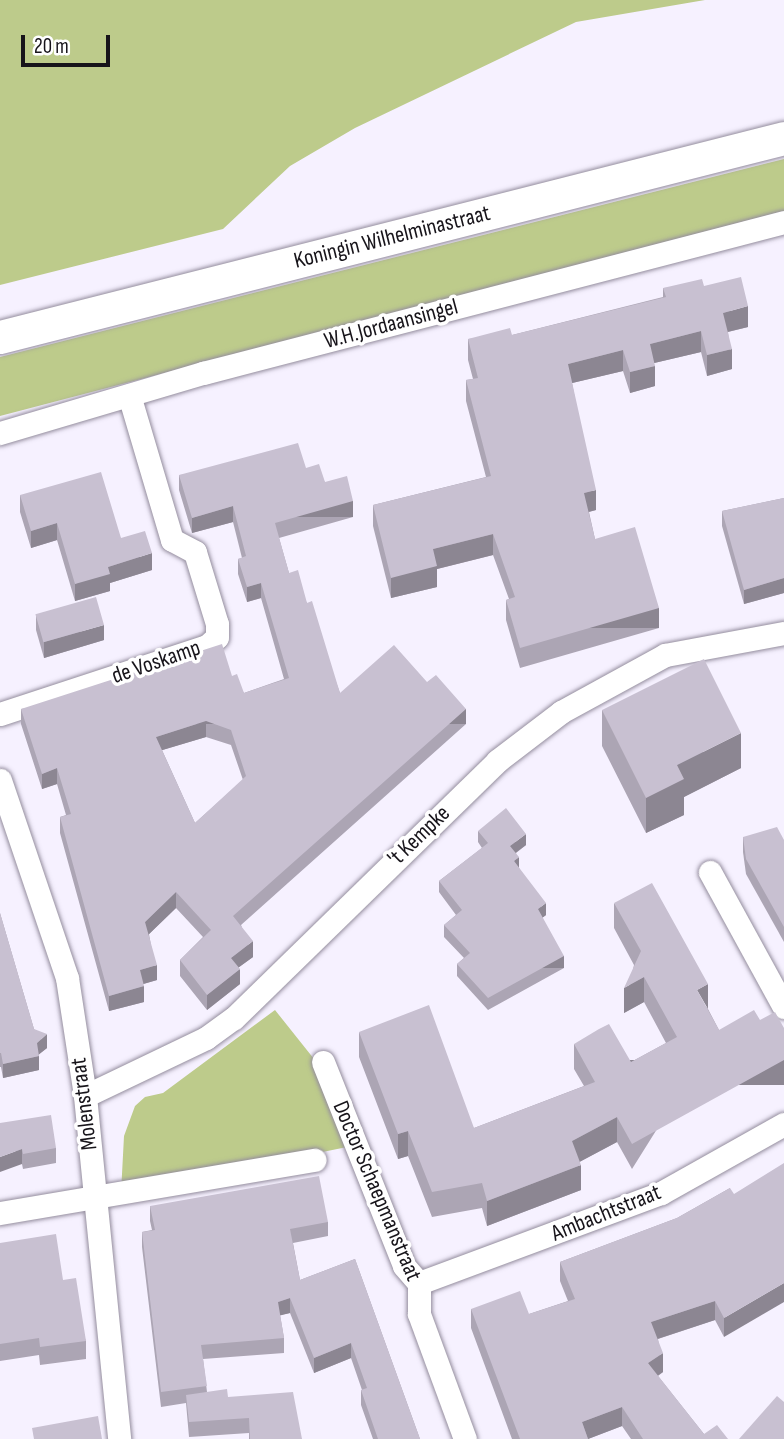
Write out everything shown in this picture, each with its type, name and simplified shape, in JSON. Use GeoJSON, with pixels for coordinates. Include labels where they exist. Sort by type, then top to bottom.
{"type":"FeatureCollection","features":[{"type":"Feature","properties":{"kind":"main road","name":"Koningin Wilhelminastraat"},"geometry":{"type":"LineString","coordinates":[[0,337],[784,138]]}},
{"type":"Feature","properties":{"kind":"street","name":"W.H.Jordaansingel"},"geometry":{"type":"LineString","coordinates":[[0,433],[129,395],[784,222]]}},
{"type":"Feature","properties":{"kind":"street","name":"de Voskamp"},"geometry":{"type":"LineString","coordinates":[[0,714],[207,646],[216,637],[217,624],[195,552],[172,540],[129,395]]}},
{"type":"Feature","properties":{"kind":"street","name":"'t Kempke"},"geometry":{"type":"LineString","coordinates":[[85,1096],[206,1038],[234,1018],[497,761],[561,712],[665,655],[784,632]]}},
{"type":"Feature","properties":{"kind":"street","name":"Molenstraat"},"geometry":{"type":"LineString","coordinates":[[1,788],[67,978],[85,1096],[119,1439]]}},
{"type":"Feature","properties":{"kind":"street"},"geometry":{"type":"LineString","coordinates":[[710,872],[784,1007]]}},
{"type":"Feature","properties":{"kind":"street","name":"Doctor Schaepmanstraat"},"geometry":{"type":"LineString","coordinates":[[323,1062],[404,1266],[419,1283],[419,1314],[465,1439]]}},
{"type":"Feature","properties":{"kind":"street","name":"Ambachtstraat"},"geometry":{"type":"LineString","coordinates":[[419,1283],[661,1193],[784,1124]]}},
{"type":"Feature","properties":{"kind":"street","name":"Doctor Schaepmanstraat"},"geometry":{"type":"LineString","coordinates":[[0,1213],[315,1160]]}},
{"type":"Feature","properties":{"kind":"green space"},"geometry":{"type":"Polygon","coordinates":[[[0,0],[705,0],[576,22],[355,128],[290,166],[223,229],[0,285],[0,0]]]}},
{"type":"Feature","properties":{"kind":"green space"},"geometry":{"type":"Polygon","coordinates":[[[784,159],[784,211],[0,416],[0,357],[784,159]]]}},
{"type":"Feature","properties":{"kind":"green space"},"geometry":{"type":"Polygon","coordinates":[[[275,1010],[318,1064],[347,1147],[121,1193],[124,1136],[135,1106],[145,1097],[163,1093],[275,1010]]]}},
{"type":"Feature","properties":{"kind":"building"},"geometry":{"type":"Polygon","coordinates":[[[741,277],[748,306],[723,313],[732,349],[707,355],[701,331],[650,344],[655,366],[630,372],[623,350],[568,364],[596,490],[584,493],[595,539],[635,527],[659,608],[520,648],[506,600],[515,597],[493,534],[433,549],[437,566],[391,578],[373,505],[491,476],[466,380],[478,378],[468,339],[510,328],[512,335],[666,297],[663,288],[702,279],[704,286],[741,277]]]}},
{"type":"Feature","properties":{"kind":"building"},"geometry":{"type":"Polygon","coordinates":[[[298,443],[306,468],[319,464],[325,482],[347,476],[353,501],[275,523],[289,573],[298,570],[307,603],[312,601],[340,693],[394,645],[427,682],[436,675],[466,709],[233,916],[253,941],[231,958],[240,969],[207,995],[180,960],[211,930],[176,892],[145,922],[157,965],[140,970],[144,986],[109,996],[60,817],[71,814],[57,768],[42,774],[21,709],[222,644],[232,676],[237,674],[244,693],[289,678],[261,583],[247,587],[238,559],[246,556],[233,506],[192,518],[179,475],[298,443]],[[206,721],[156,737],[195,823],[246,776],[231,730],[206,721]]]}},
{"type":"Feature","properties":{"kind":"building"},"geometry":{"type":"Polygon","coordinates":[[[101,472],[121,538],[145,531],[152,553],[108,567],[110,574],[75,584],[57,523],[31,531],[20,495],[101,472]]]}},
{"type":"Feature","properties":{"kind":"building"},"geometry":{"type":"Polygon","coordinates":[[[784,498],[784,578],[744,590],[722,511],[784,498]]]}},
{"type":"Feature","properties":{"kind":"building"},"geometry":{"type":"Polygon","coordinates":[[[96,597],[104,625],[43,642],[35,614],[96,597]]]}},
{"type":"Feature","properties":{"kind":"building"},"geometry":{"type":"Polygon","coordinates":[[[704,659],[741,733],[677,765],[684,779],[646,798],[602,710],[704,659]]]}},
{"type":"Feature","properties":{"kind":"building"},"geometry":{"type":"Polygon","coordinates":[[[506,808],[526,834],[510,846],[519,857],[514,861],[546,903],[538,909],[564,956],[488,998],[457,964],[470,953],[444,925],[462,910],[439,881],[488,843],[478,831],[506,808]]]}},
{"type":"Feature","properties":{"kind":"building"},"geometry":{"type":"Polygon","coordinates":[[[777,827],[784,840],[784,927],[746,859],[743,837],[777,827]]]}},
{"type":"Feature","properties":{"kind":"building"},"geometry":{"type":"Polygon","coordinates":[[[652,883],[708,984],[697,990],[719,1030],[754,1010],[760,1020],[775,1012],[784,1028],[784,1060],[632,1144],[617,1117],[572,1141],[581,1165],[487,1201],[482,1183],[432,1192],[408,1131],[398,1134],[359,1032],[429,1005],[474,1128],[595,1082],[574,1044],[599,1029],[609,1024],[631,1062],[677,1037],[644,977],[624,988],[641,951],[614,903],[652,883]]]}},
{"type":"Feature","properties":{"kind":"building"},"geometry":{"type":"Polygon","coordinates":[[[0,913],[34,1029],[47,1034],[37,1043],[39,1056],[3,1064],[0,1053],[0,913]]]}},
{"type":"Feature","properties":{"kind":"building"},"geometry":{"type":"Polygon","coordinates":[[[51,1115],[56,1148],[23,1154],[22,1149],[0,1157],[0,1123],[51,1115]]]}},
{"type":"Feature","properties":{"kind":"building"},"geometry":{"type":"Polygon","coordinates":[[[784,1163],[784,1283],[724,1318],[715,1301],[651,1322],[663,1353],[648,1363],[704,1434],[717,1425],[728,1439],[643,1439],[622,1407],[582,1422],[588,1439],[520,1439],[471,1309],[520,1291],[529,1314],[575,1299],[560,1262],[677,1218],[730,1188],[734,1194],[784,1163]]]}},
{"type":"Feature","properties":{"kind":"building"},"geometry":{"type":"Polygon","coordinates":[[[319,1176],[328,1222],[290,1229],[300,1280],[355,1259],[420,1439],[378,1439],[361,1390],[367,1388],[351,1343],[314,1358],[290,1298],[278,1302],[284,1338],[201,1345],[207,1386],[161,1392],[142,1232],[155,1230],[150,1206],[319,1176]]]}},
{"type":"Feature","properties":{"kind":"building"},"geometry":{"type":"Polygon","coordinates":[[[56,1234],[63,1280],[76,1278],[86,1341],[40,1347],[39,1338],[0,1344],[0,1243],[56,1234]]]}},
{"type":"Feature","properties":{"kind":"building"},"geometry":{"type":"Polygon","coordinates":[[[227,1389],[228,1397],[293,1392],[302,1439],[250,1439],[249,1418],[189,1422],[186,1395],[227,1389]]]}},
{"type":"Feature","properties":{"kind":"building"},"geometry":{"type":"Polygon","coordinates":[[[777,1396],[784,1402],[784,1439],[739,1439],[777,1396]]]}},
{"type":"Feature","properties":{"kind":"building"},"geometry":{"type":"Polygon","coordinates":[[[98,1416],[102,1439],[34,1439],[32,1428],[98,1416]]]}}]}
